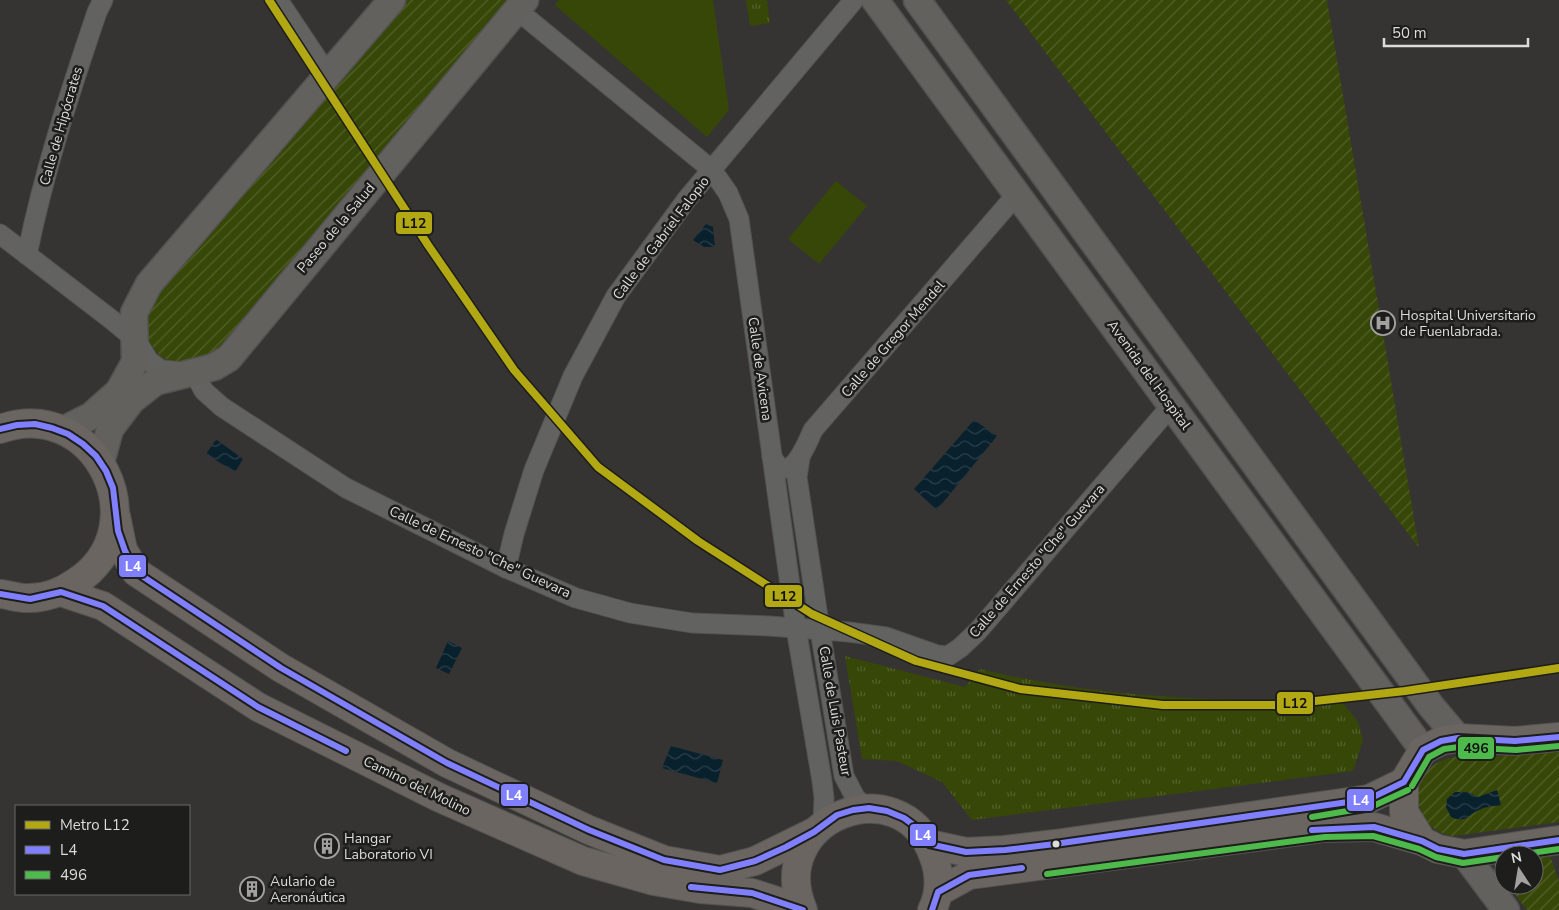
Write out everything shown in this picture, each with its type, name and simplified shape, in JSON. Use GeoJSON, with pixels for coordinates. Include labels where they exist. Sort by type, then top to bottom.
{"type":"FeatureCollection","features":[{"type":"Feature","properties":{"kind":"main road","name":"Paseo de la Salud"},"geometry":{"type":"LineString","coordinates":[[63,430],[91,416],[120,391],[135,362],[134,313],[149,284],[392,0]]}},
{"type":"Feature","properties":{"kind":"main road","name":"Avenida del Hospital"},"geometry":{"type":"LineString","coordinates":[[875,0],[1423,750]]}},
{"type":"Feature","properties":{"kind":"main road"},"geometry":{"type":"LineString","coordinates":[[917,0],[930,11],[1431,706],[1458,738]]}},
{"type":"Feature","properties":{"kind":"main road","name":"Paseo de la Salud"},"geometry":{"type":"LineString","coordinates":[[101,462],[110,429],[132,400],[155,382],[214,367],[229,358],[521,5]]}},
{"type":"Feature","properties":{"kind":"main road"},"geometry":{"type":"LineString","coordinates":[[0,428],[11,425],[37,424],[63,430],[84,444],[101,462],[113,488],[123,550],[136,572],[265,657],[447,763],[589,830],[664,860],[720,870],[755,861],[819,828],[837,815],[869,808],[887,811],[904,818],[919,829],[930,844],[938,867],[935,901]]}},
{"type":"Feature","properties":{"kind":"main road"},"geometry":{"type":"LineString","coordinates":[[0,594],[30,598],[61,592],[88,574],[108,548],[116,516]]}},
{"type":"Feature","properties":{"kind":"main road","name":"Camino del Molino"},"geometry":{"type":"LineString","coordinates":[[61,592],[104,606],[258,707],[440,798],[583,861],[654,881],[700,889],[752,893],[802,909]]}},
{"type":"Feature","properties":{"kind":"main road"},"geometry":{"type":"LineString","coordinates":[[1422,841],[1404,812],[1404,782],[1423,750],[1441,741],[1458,738],[1516,741],[1559,737]]}},
{"type":"Feature","properties":{"kind":"main road"},"geometry":{"type":"LineString","coordinates":[[930,844],[966,852],[1047,845],[1369,799],[1404,782]]}},
{"type":"Feature","properties":{"kind":"main road"},"geometry":{"type":"LineString","coordinates":[[935,901],[969,875],[1324,828],[1374,827],[1422,841],[1438,849],[1464,854],[1559,840]]}},
{"type":"Feature","properties":{"kind":"main road"},"geometry":{"type":"LineString","coordinates":[[802,909],[796,889],[797,868],[803,849],[819,828]]}},
{"type":"Feature","properties":{"kind":"main road"},"geometry":{"type":"LineString","coordinates":[[1464,854],[1506,910]]}},
{"type":"Feature","properties":{"kind":"street","name":"Calle de Hipócrates"},"geometry":{"type":"LineString","coordinates":[[27,255],[33,224],[62,116],[97,12],[103,0]]}},
{"type":"Feature","properties":{"kind":"street"},"geometry":{"type":"LineString","coordinates":[[278,0],[328,75]]}},
{"type":"Feature","properties":{"kind":"street","name":"Calle de Gabriel Falopio"},"geometry":{"type":"LineString","coordinates":[[506,568],[514,534],[534,470],[573,376],[616,296],[687,199],[854,0]]}},
{"type":"Feature","properties":{"kind":"street","name":"Calle de Avicena"},"geometry":{"type":"LineString","coordinates":[[521,5],[712,170],[728,193],[739,219],[796,628],[822,781],[824,798],[819,828]]}},
{"type":"Feature","properties":{"kind":"street","name":"Calle de Gregor Mendel"},"geometry":{"type":"LineString","coordinates":[[800,458],[814,430],[1017,194]]}},
{"type":"Feature","properties":{"kind":"street"},"geometry":{"type":"LineString","coordinates":[[0,234],[136,340]]}},
{"type":"Feature","properties":{"kind":"street","name":"Paseo de la Salud"},"geometry":{"type":"LineString","coordinates":[[136,340],[149,361],[160,370],[194,373]]}},
{"type":"Feature","properties":{"kind":"street","name":"Calle de Ernesto \"Che\" Guevara"},"geometry":{"type":"LineString","coordinates":[[194,373],[204,391],[222,407],[346,488],[506,568],[576,598],[630,613],[692,623],[796,628],[886,637],[937,655],[948,656],[960,648],[978,631],[1171,406]]}},
{"type":"Feature","properties":{"kind":"street"},"geometry":{"type":"LineString","coordinates":[[772,457],[777,466],[784,469],[790,467],[800,458]]}},
{"type":"Feature","properties":{"kind":"street","name":"Calle de Luis Pasteur"},"geometry":{"type":"LineString","coordinates":[[800,458],[797,477],[844,776],[856,798],[869,808]]}},
{"type":"Feature","properties":{"kind":"green space"},"geometry":{"type":"Polygon","coordinates":[[[400,0],[515,0],[227,343],[196,366],[172,363],[160,356],[150,343],[145,324],[155,292],[400,0]]]}},
{"type":"Feature","properties":{"kind":"green space"},"geometry":{"type":"Polygon","coordinates":[[[559,0],[713,0],[729,110],[707,137],[555,5],[559,0]]]}},
{"type":"Feature","properties":{"kind":"green space"},"geometry":{"type":"Polygon","coordinates":[[[746,0],[767,0],[770,23],[750,26],[746,0]]]}},
{"type":"Feature","properties":{"kind":"green space"},"geometry":{"type":"Polygon","coordinates":[[[1006,0],[1327,0],[1419,548],[1006,0]]]}},
{"type":"Feature","properties":{"kind":"green space"},"geometry":{"type":"Polygon","coordinates":[[[836,181],[867,206],[819,264],[788,239],[836,181]]]}},
{"type":"Feature","properties":{"kind":"green space"},"geometry":{"type":"Polygon","coordinates":[[[845,656],[965,687],[980,669],[1051,684],[1159,696],[1268,700],[1337,695],[1358,722],[1363,740],[1353,771],[972,820],[942,782],[897,761],[862,759],[845,656]]]}},
{"type":"Feature","properties":{"kind":"green space"},"geometry":{"type":"Polygon","coordinates":[[[1559,751],[1559,822],[1453,836],[1442,833],[1432,827],[1422,814],[1418,792],[1427,771],[1435,764],[1454,757],[1498,756],[1559,751]]]}},
{"type":"Feature","properties":{"kind":"green space"},"geometry":{"type":"Polygon","coordinates":[[[1550,855],[1559,882],[1559,910],[1527,910],[1516,895],[1544,895],[1544,856],[1550,855]]]}},
{"type":"Feature","properties":{"kind":"water"},"geometry":{"type":"Polygon","coordinates":[[[706,224],[713,227],[715,247],[704,247],[693,240],[706,224]]]}},
{"type":"Feature","properties":{"kind":"water"},"geometry":{"type":"Polygon","coordinates":[[[974,420],[997,436],[937,510],[914,489],[974,420]]]}},
{"type":"Feature","properties":{"kind":"water"},"geometry":{"type":"Polygon","coordinates":[[[217,440],[243,459],[235,472],[206,454],[217,440]]]}},
{"type":"Feature","properties":{"kind":"water"},"geometry":{"type":"Polygon","coordinates":[[[448,641],[462,648],[449,674],[436,668],[448,641]]]}},
{"type":"Feature","properties":{"kind":"water"},"geometry":{"type":"Polygon","coordinates":[[[671,746],[723,760],[717,783],[662,768],[671,746]]]}},
{"type":"Feature","properties":{"kind":"water"},"geometry":{"type":"Polygon","coordinates":[[[1497,790],[1501,805],[1482,809],[1465,819],[1451,817],[1446,807],[1447,799],[1455,792],[1468,792],[1478,797],[1497,790]]]}},
{"type":"Feature","properties":{"kind":"metro line","name":"L12"},"geometry":{"type":"LineString","coordinates":[[269,0],[428,245],[514,370],[598,467],[698,541],[812,614],[916,661],[1020,689],[1163,705],[1279,705],[1405,691],[1559,668]]}},
{"type":"Feature","properties":{"kind":"transit line","name":"L4"},"geometry":{"type":"LineString","coordinates":[[0,429],[17,425],[35,424],[68,434],[83,444],[96,456],[106,471],[113,488],[118,531],[125,551],[136,572],[281,668],[447,763],[589,830],[664,860],[720,870],[755,861],[786,847],[814,832],[837,815],[869,808],[887,811],[904,818],[919,829],[929,844],[966,852],[1055,844],[1369,799],[1404,782],[1423,750],[1441,741],[1458,738],[1515,741],[1559,737]]}},
{"type":"Feature","properties":{"kind":"transit line","name":"L4"},"geometry":{"type":"LineString","coordinates":[[0,594],[30,599],[61,592],[103,606],[258,707],[346,751]]}},
{"type":"Feature","properties":{"kind":"transit line","name":"496"},"geometry":{"type":"LineString","coordinates":[[1412,786],[1429,757],[1444,749],[1459,747],[1516,750],[1559,746]]}},
{"type":"Feature","properties":{"kind":"transit line","name":"496"},"geometry":{"type":"LineString","coordinates":[[1312,817],[1371,807],[1408,790]]}},
{"type":"Feature","properties":{"kind":"transit line","name":"L4"},"geometry":{"type":"LineString","coordinates":[[1312,830],[1374,827],[1422,841],[1438,849],[1464,854],[1559,840]]}},
{"type":"Feature","properties":{"kind":"transit line","name":"496"},"geometry":{"type":"LineString","coordinates":[[1047,874],[1325,837],[1373,836],[1419,849],[1436,857],[1463,863],[1494,858]]}},
{"type":"Feature","properties":{"kind":"transit line","name":"496"},"geometry":{"type":"LineString","coordinates":[[1544,851],[1559,849]]}},
{"type":"Feature","properties":{"kind":"transit line","name":"L4"},"geometry":{"type":"LineString","coordinates":[[932,910],[938,892],[969,875],[1022,868]]}},
{"type":"Feature","properties":{"kind":"transit line","name":"L4"},"geometry":{"type":"LineString","coordinates":[[691,887],[752,893],[803,910]]}},
{"type":"Feature","properties":{"kind":"place","name":"Hospital Universitario de Fuenlabrada."},"geometry":{"type":"Point","coordinates":[1383,323]}},
{"type":"Feature","properties":{"kind":"place","name":"Hangar Laboratorio VI"},"geometry":{"type":"Point","coordinates":[327,846]}},
{"type":"Feature","properties":{"kind":"place","name":"Aulario de Aeronáutica"},"geometry":{"type":"Point","coordinates":[252,889]}}]}
